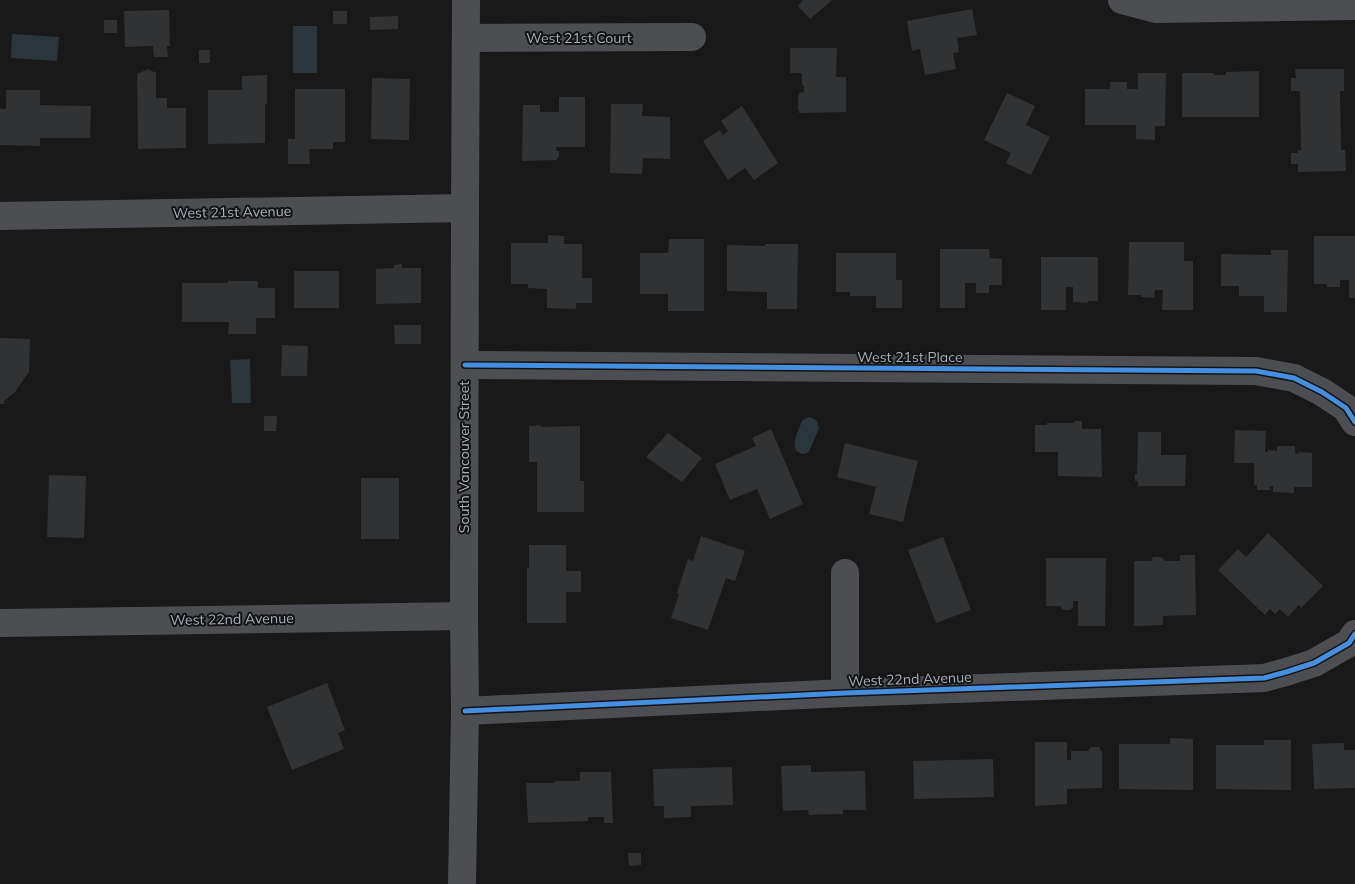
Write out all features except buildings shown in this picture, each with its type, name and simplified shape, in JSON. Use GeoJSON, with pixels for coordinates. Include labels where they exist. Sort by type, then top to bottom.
{"type":"FeatureCollection","features":[{"type":"Feature","properties":{"kind":"street","name":"South Vancouver Street"},"geometry":{"type":"LineString","coordinates":[[462,884],[465,711],[464,208],[466,0]]}},
{"type":"Feature","properties":{"kind":"street"},"geometry":{"type":"LineString","coordinates":[[1122,0],[1156,9],[1355,6]]}},
{"type":"Feature","properties":{"kind":"street","name":"West 21st Court"},"geometry":{"type":"LineString","coordinates":[[466,38],[692,37]]}},
{"type":"Feature","properties":{"kind":"street","name":"West 21st Avenue"},"geometry":{"type":"LineString","coordinates":[[0,216],[464,208]]}},
{"type":"Feature","properties":{"kind":"street","name":"West 21st Place"},"geometry":{"type":"LineString","coordinates":[[465,365],[1256,371],[1294,378],[1322,392],[1351,415]]}},
{"type":"Feature","properties":{"kind":"street"},"geometry":{"type":"LineString","coordinates":[[845,573],[845,693]]}},
{"type":"Feature","properties":{"kind":"street","name":"West 22nd Avenue"},"geometry":{"type":"LineString","coordinates":[[0,623],[464,616]]}},
{"type":"Feature","properties":{"kind":"street","name":"West 22nd Avenue"},"geometry":{"type":"LineString","coordinates":[[465,711],[845,693],[1264,678],[1314,663],[1352,638]]}},
{"type":"Feature","properties":{"kind":"shaded area"},"geometry":{"type":"Polygon","coordinates":[[[293,26],[317,26],[317,73],[293,73],[293,26]]]}},
{"type":"Feature","properties":{"kind":"shaded area"},"geometry":{"type":"Polygon","coordinates":[[[12,34],[59,37],[57,61],[11,58],[12,34]]]}},
{"type":"Feature","properties":{"kind":"shaded area"},"geometry":{"type":"Polygon","coordinates":[[[250,359],[251,403],[232,403],[230,360],[250,359]]]}},
{"type":"Feature","properties":{"kind":"shaded area"},"geometry":{"type":"Polygon","coordinates":[[[810,417],[817,421],[819,428],[809,452],[801,454],[795,446],[796,437],[802,421],[810,417]]]}},
{"type":"Feature","properties":{"kind":"cycle path"},"geometry":{"type":"LineString","coordinates":[[465,365],[1256,371],[1294,378],[1322,392],[1346,408],[1355,422]]}},
{"type":"Feature","properties":{"kind":"cycle path"},"geometry":{"type":"LineString","coordinates":[[465,711],[845,693],[1264,678],[1314,663],[1349,643],[1355,634]]}}]}
